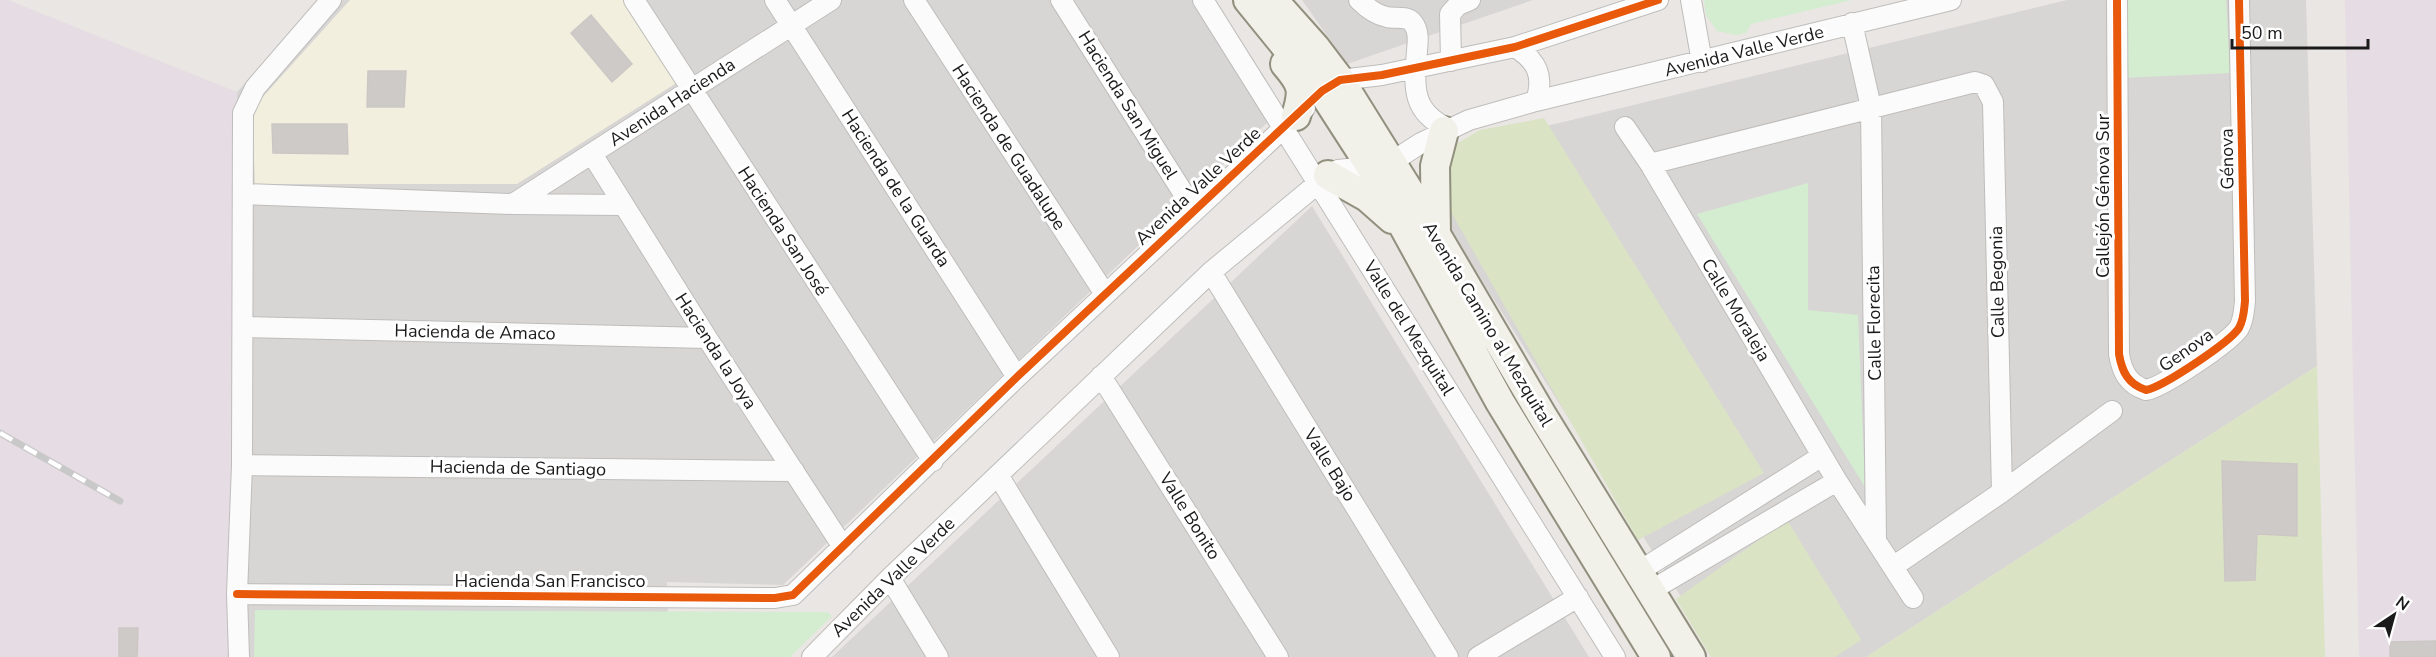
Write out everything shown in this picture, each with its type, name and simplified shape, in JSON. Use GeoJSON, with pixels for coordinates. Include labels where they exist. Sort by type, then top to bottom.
{"type":"FeatureCollection","features":[{"type":"Feature","properties":{"kind":"main road"},"geometry":{"type":"LineString","coordinates":[[1228,0],[1298,79],[1302,92],[1290,122]]}},
{"type":"Feature","properties":{"kind":"main road","name":"Avenida Camino al Mezquital"},"geometry":{"type":"LineString","coordinates":[[1248,0],[1331,86]]}},
{"type":"Feature","properties":{"kind":"main road","name":"Avenida Camino al Mezquital"},"geometry":{"type":"LineString","coordinates":[[1273,0],[1315,47],[1331,86],[1425,239],[1542,415],[1630,582],[1691,657]]}},
{"type":"Feature","properties":{"kind":"main road"},"geometry":{"type":"LineString","coordinates":[[1323,178],[1353,188],[1425,239],[1435,166],[1447,130]]}},
{"type":"Feature","properties":{"kind":"main road"},"geometry":{"type":"LineString","coordinates":[[1630,582],[1632,619],[1656,657]]}},
{"type":"Feature","properties":{"kind":"street"},"geometry":{"type":"LineString","coordinates":[[239,657],[237,594],[242,465],[244,194],[242,119],[246,104],[255,88],[331,0]]}},
{"type":"Feature","properties":{"kind":"street","name":"Hacienda San José"},"geometry":{"type":"LineString","coordinates":[[634,0],[933,461]]}},
{"type":"Feature","properties":{"kind":"street","name":"Hacienda de la Guarda"},"geometry":{"type":"LineString","coordinates":[[775,0],[1017,377]]}},
{"type":"Feature","properties":{"kind":"street","name":"Avenida Hacienda"},"geometry":{"type":"LineString","coordinates":[[513,204],[831,0]]}},
{"type":"Feature","properties":{"kind":"street","name":"Hacienda de Guadalupe"},"geometry":{"type":"LineString","coordinates":[[914,0],[1105,294]]}},
{"type":"Feature","properties":{"kind":"street","name":"Hacienda San Miguel"},"geometry":{"type":"LineString","coordinates":[[1061,0],[1194,210]]}},
{"type":"Feature","properties":{"kind":"street","name":"Valle del Mezquital"},"geometry":{"type":"LineString","coordinates":[[1203,0],[1290,122],[1615,657]]}},
{"type":"Feature","properties":{"kind":"street"},"geometry":{"type":"LineString","coordinates":[[1359,0],[1373,12],[1385,17],[1405,18],[1415,25],[1418,38],[1415,90],[1424,111],[1447,130]]}},
{"type":"Feature","properties":{"kind":"street"},"geometry":{"type":"LineString","coordinates":[[1451,61],[1450,14],[1458,5],[1470,0]]}},
{"type":"Feature","properties":{"kind":"street"},"geometry":{"type":"LineString","coordinates":[[1331,86],[1515,47],[1658,0]]}},
{"type":"Feature","properties":{"kind":"street"},"geometry":{"type":"LineString","coordinates":[[1691,0],[1702,62]]}},
{"type":"Feature","properties":{"kind":"street","name":"Avenida Valle Verde"},"geometry":{"type":"LineString","coordinates":[[812,657],[890,578],[1211,272],[1323,178],[1338,170],[1381,165],[1469,120],[1536,101],[1951,0]]}},
{"type":"Feature","properties":{"kind":"street","name":"Callejón Génova Sur"},"geometry":{"type":"LineString","coordinates":[[2117,0],[2119,354],[2126,377],[2136,387]]}},
{"type":"Feature","properties":{"kind":"street","name":"Génova"},"geometry":{"type":"LineString","coordinates":[[2239,0],[2244,317]]}},
{"type":"Feature","properties":{"kind":"street","name":"Calle Florecita"},"geometry":{"type":"LineString","coordinates":[[1852,23],[1871,107],[1876,539]]}},
{"type":"Feature","properties":{"kind":"street"},"geometry":{"type":"LineString","coordinates":[[1515,47],[1530,58],[1539,75],[1540,89],[1536,101]]}},
{"type":"Feature","properties":{"kind":"street","name":"Calle Begonia"},"geometry":{"type":"LineString","coordinates":[[1871,107],[1975,82],[1984,86],[1993,102],[2002,492]]}},
{"type":"Feature","properties":{"kind":"street","name":"Avenida Valle Verde"},"geometry":{"type":"LineString","coordinates":[[843,547],[1017,377],[1194,210],[1331,86]]}},
{"type":"Feature","properties":{"kind":"street"},"geometry":{"type":"LineString","coordinates":[[1650,164],[1871,107]]}},
{"type":"Feature","properties":{"kind":"street","name":"Calle Moraleja"},"geometry":{"type":"LineString","coordinates":[[1625,127],[1650,164],[1837,481],[1913,598]]}},
{"type":"Feature","properties":{"kind":"street","name":"Hacienda la Joya"},"geometry":{"type":"LineString","coordinates":[[592,154],[707,338],[843,547]]}},
{"type":"Feature","properties":{"kind":"street"},"geometry":{"type":"LineString","coordinates":[[244,194],[513,204],[623,205]]}},
{"type":"Feature","properties":{"kind":"street","name":"Valle Bajo"},"geometry":{"type":"LineString","coordinates":[[1211,272],[1448,657]]}},
{"type":"Feature","properties":{"kind":"street","name":"Genova"},"geometry":{"type":"LineString","coordinates":[[2136,387],[2146,390],[2168,381],[2233,335],[2244,317]]}},
{"type":"Feature","properties":{"kind":"street","name":"Hacienda de Amaco"},"geometry":{"type":"LineString","coordinates":[[243,327],[707,338]]}},
{"type":"Feature","properties":{"kind":"street","name":"Valle Bonito"},"geometry":{"type":"LineString","coordinates":[[1101,376],[1278,657]]}},
{"type":"Feature","properties":{"kind":"street"},"geometry":{"type":"LineString","coordinates":[[1894,566],[2002,492],[2112,411]]}},
{"type":"Feature","properties":{"kind":"street"},"geometry":{"type":"LineString","coordinates":[[1630,582],[1748,501],[1822,456]]}},
{"type":"Feature","properties":{"kind":"street","name":"Hacienda de Santiago"},"geometry":{"type":"LineString","coordinates":[[242,465],[794,471]]}},
{"type":"Feature","properties":{"kind":"street"},"geometry":{"type":"LineString","coordinates":[[998,475],[1109,657]]}},
{"type":"Feature","properties":{"kind":"street"},"geometry":{"type":"LineString","coordinates":[[1630,582],[1762,526],[1837,481]]}},
{"type":"Feature","properties":{"kind":"street"},"geometry":{"type":"LineString","coordinates":[[1748,501],[1762,526]]}},
{"type":"Feature","properties":{"kind":"street","name":"Hacienda San Francisco"},"geometry":{"type":"LineString","coordinates":[[237,594],[775,598],[793,595],[843,547]]}},
{"type":"Feature","properties":{"kind":"street"},"geometry":{"type":"LineString","coordinates":[[890,578],[938,657]]}},
{"type":"Feature","properties":{"kind":"street"},"geometry":{"type":"LineString","coordinates":[[1478,657],[1578,597]]}},
{"type":"Feature","properties":{"kind":"shaded area"},"geometry":{"type":"Polygon","coordinates":[[[0,0],[8,0],[237,92],[233,657],[0,657],[0,0]]]}},
{"type":"Feature","properties":{"kind":"shaded area"},"geometry":{"type":"Polygon","coordinates":[[[320,0],[1192,0],[1271,119],[783,585],[667,582],[669,657],[233,657],[237,92],[320,0]]]}},
{"type":"Feature","properties":{"kind":"shaded area"},"geometry":{"type":"Polygon","coordinates":[[[350,0],[625,0],[678,82],[517,184],[255,184],[252,109],[350,0]]]}},
{"type":"Feature","properties":{"kind":"shaded area"},"geometry":{"type":"Polygon","coordinates":[[[1302,0],[1533,0],[1347,64],[1302,0]]]}},
{"type":"Feature","properties":{"kind":"shaded area"},"geometry":{"type":"Polygon","coordinates":[[[2067,0],[2306,0],[2317,366],[1866,657],[1719,657],[1416,176],[1476,143],[2067,0]]]}},
{"type":"Feature","properties":{"kind":"shaded area"},"geometry":{"type":"Polygon","coordinates":[[[2345,0],[2436,0],[2436,657],[2359,657],[2345,0]]]}},
{"type":"Feature","properties":{"kind":"shaded area"},"geometry":{"type":"Polygon","coordinates":[[[1312,206],[1589,657],[832,657],[1312,206]]]}},
{"type":"Feature","properties":{"kind":"green space"},"geometry":{"type":"Polygon","coordinates":[[[1704,0],[1852,0],[1751,24],[1746,33],[1736,35],[1717,31],[1706,15],[1704,0]]]}},
{"type":"Feature","properties":{"kind":"green space"},"geometry":{"type":"Polygon","coordinates":[[[2123,0],[2226,0],[2230,73],[2121,78],[2123,0]]]}},
{"type":"Feature","properties":{"kind":"green space"},"geometry":{"type":"Polygon","coordinates":[[[1544,118],[1764,473],[1638,540],[1442,196],[1441,153],[1480,130],[1544,118]]]}},
{"type":"Feature","properties":{"kind":"green space"},"geometry":{"type":"Polygon","coordinates":[[[1808,183],[1808,310],[1858,315],[1865,487],[1697,214],[1808,183]]]}},
{"type":"Feature","properties":{"kind":"green space"},"geometry":{"type":"Polygon","coordinates":[[[2317,366],[2325,657],[1866,657],[2317,366]]]}},
{"type":"Feature","properties":{"kind":"green space"},"geometry":{"type":"Polygon","coordinates":[[[1787,520],[1861,640],[1835,657],[1711,657],[1676,599],[1787,520]]]}},
{"type":"Feature","properties":{"kind":"green space"},"geometry":{"type":"Polygon","coordinates":[[[255,610],[827,612],[832,616],[790,657],[254,657],[255,610]]]}},
{"type":"Feature","properties":{"kind":"building"},"geometry":{"type":"Polygon","coordinates":[[[591,15],[632,64],[612,82],[571,33],[591,15]]]}},
{"type":"Feature","properties":{"kind":"building"},"geometry":{"type":"Polygon","coordinates":[[[368,71],[406,71],[404,107],[367,107],[368,71]]]}},
{"type":"Feature","properties":{"kind":"building"},"geometry":{"type":"Polygon","coordinates":[[[272,124],[347,124],[348,154],[273,153],[272,124]]]}},
{"type":"Feature","properties":{"kind":"building"},"geometry":{"type":"Polygon","coordinates":[[[2222,461],[2297,464],[2297,536],[2257,534],[2255,580],[2225,581],[2222,461]]]}},
{"type":"Feature","properties":{"kind":"building"},"geometry":{"type":"Polygon","coordinates":[[[119,628],[138,628],[137,657],[119,657],[119,628]]]}},
{"type":"Feature","properties":{"kind":"building"},"geometry":{"type":"Polygon","coordinates":[[[2436,641],[2436,657],[2390,657],[2390,642],[2436,641]]]}},
{"type":"Feature","properties":{"kind":"railway"},"geometry":{"type":"LineString","coordinates":[[0,433],[120,501]]}},
{"type":"Feature","properties":{"kind":"cycle path"},"geometry":{"type":"LineString","coordinates":[[237,594],[775,598],[793,595],[1017,377],[1322,91],[1340,80],[1382,75],[1515,47],[1658,0]]}},
{"type":"Feature","properties":{"kind":"cycle path"},"geometry":{"type":"LineString","coordinates":[[2117,0],[2119,354],[2130,381],[2146,390],[2181,373],[2210,353],[2233,335],[2243,318],[2245,301],[2239,0]]}}]}
